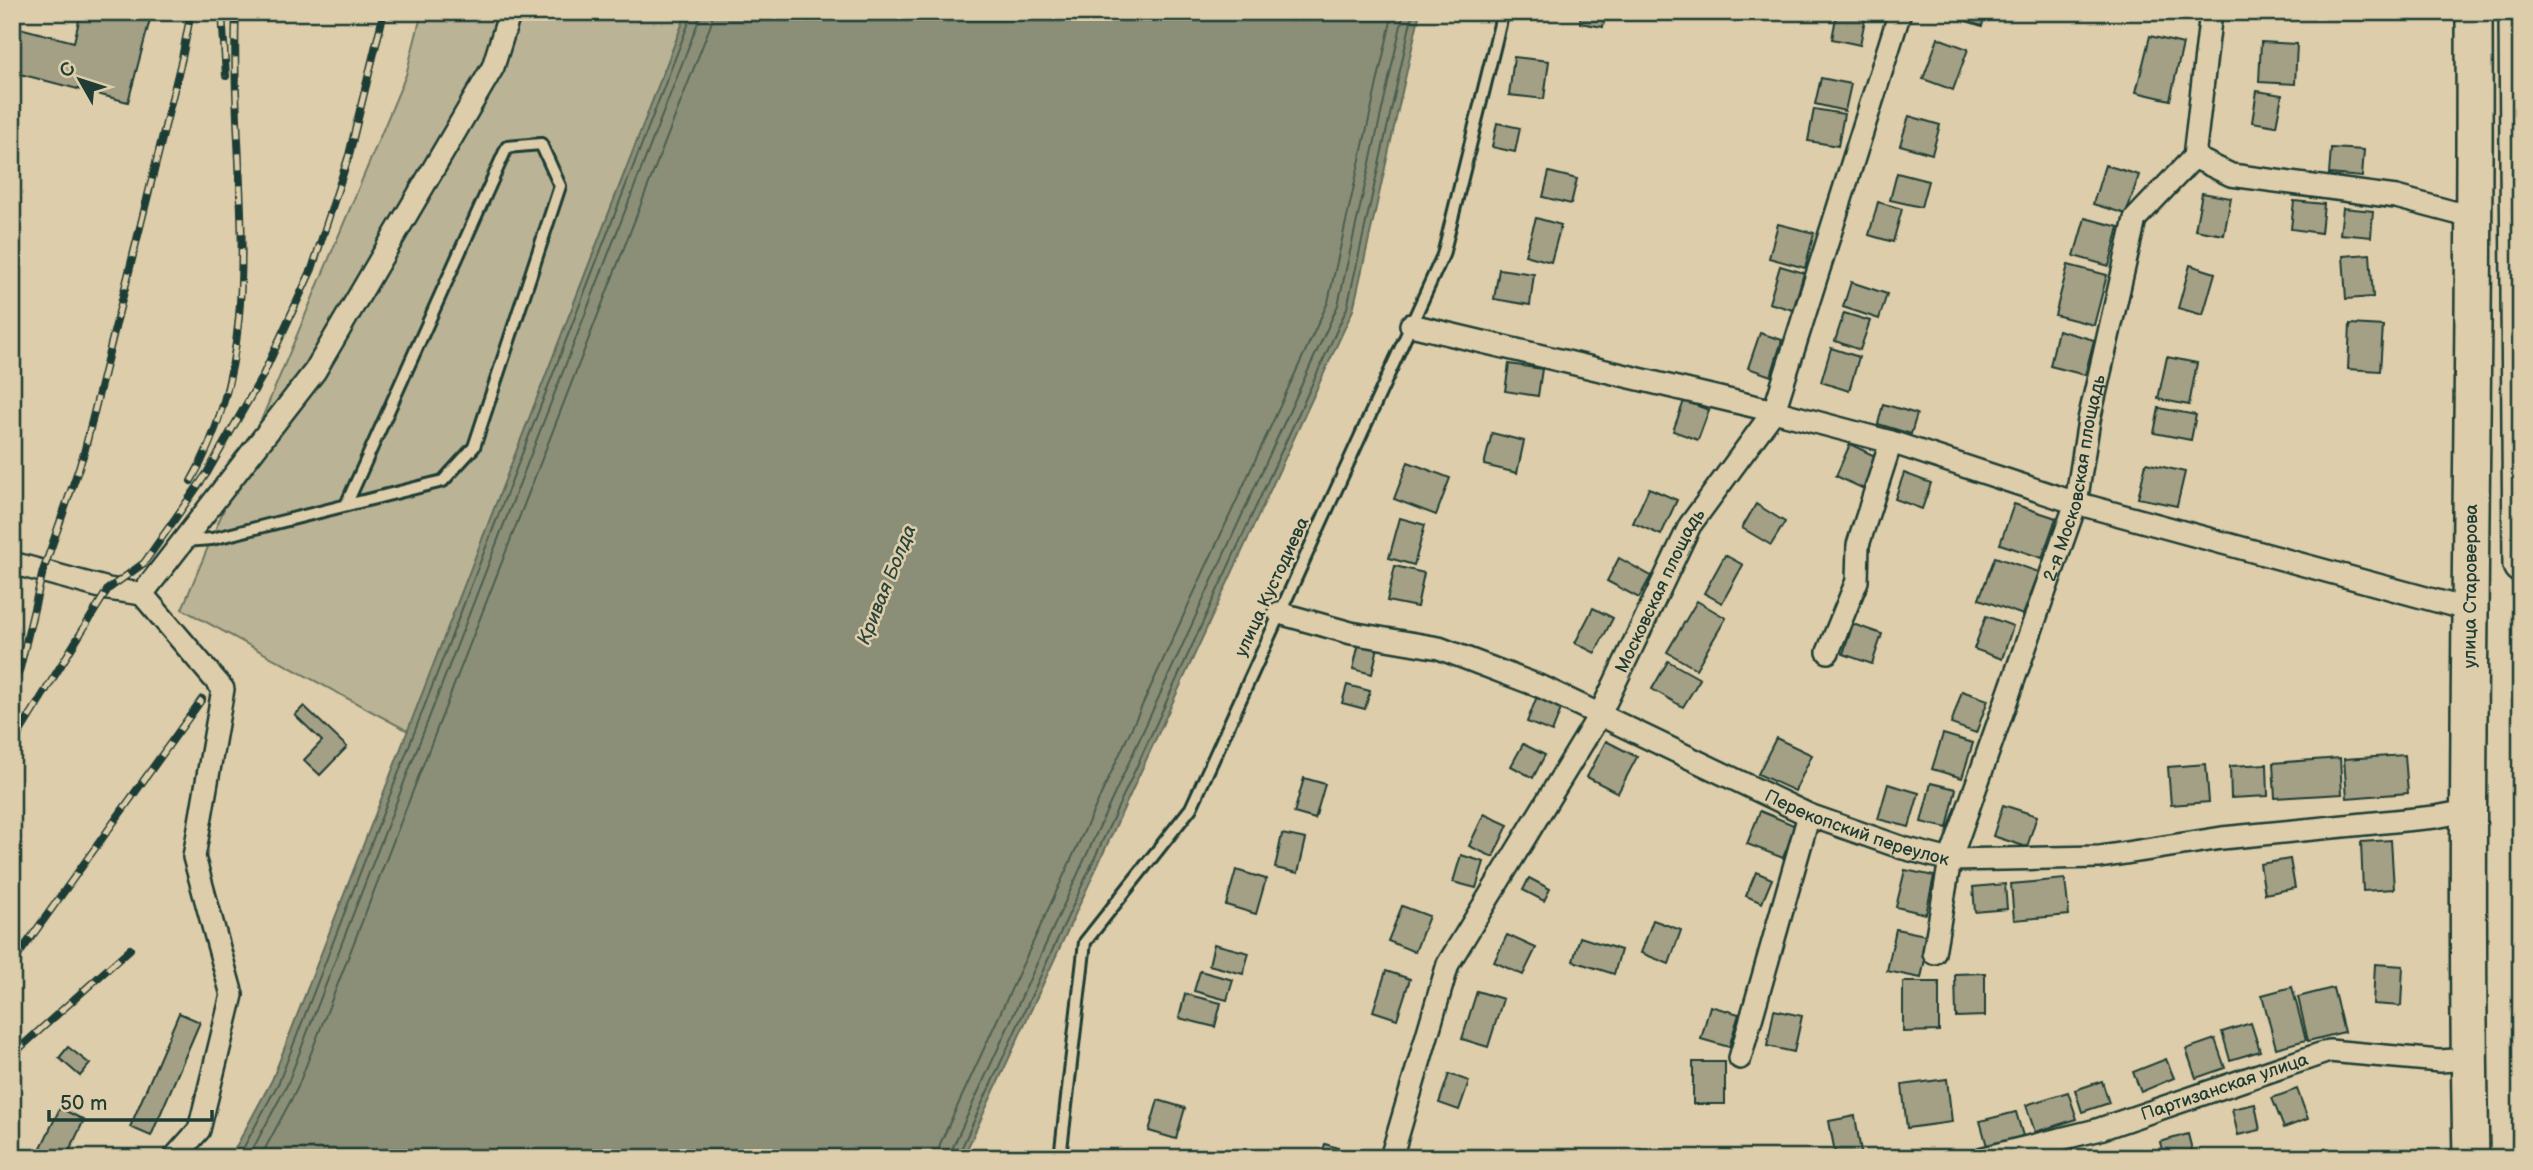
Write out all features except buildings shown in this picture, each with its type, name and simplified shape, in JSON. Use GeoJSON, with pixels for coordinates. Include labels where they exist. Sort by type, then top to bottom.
{"type":"FeatureCollection","features":[{"type":"Feature","properties":{"kind":"main road","name":"улица Староверова"},"geometry":{"type":"LineString","coordinates":[[2471,1158],[2467,811],[2475,218],[2474,12]]}},
{"type":"Feature","properties":{"kind":"main road"},"geometry":{"type":"LineString","coordinates":[[2517,12],[2521,565]]}},
{"type":"Feature","properties":{"kind":"street"},"geometry":{"type":"LineString","coordinates":[[142,594],[315,371],[494,66],[510,12]]}},
{"type":"Feature","properties":{"kind":"street","name":"Московская площадь"},"geometry":{"type":"LineString","coordinates":[[1391,1158],[1448,964],[1600,714],[1690,525],[1774,411],[1900,12]]}},
{"type":"Feature","properties":{"kind":"street"},"geometry":{"type":"LineString","coordinates":[[2211,12],[2194,157],[2231,175],[2396,197],[2475,218]]}},
{"type":"Feature","properties":{"kind":"street","name":"2-я Московская площадь"},"geometry":{"type":"LineString","coordinates":[[1934,953],[1950,860],[2076,503],[2089,420],[2134,219],[2194,157]]}},
{"type":"Feature","properties":{"kind":"street"},"geometry":{"type":"LineString","coordinates":[[1411,325],[1774,411],[1891,442],[2076,503],[2470,610]]}},
{"type":"Feature","properties":{"kind":"street"},"geometry":{"type":"LineString","coordinates":[[1828,652],[1857,581],[1858,545],[1891,442]]}},
{"type":"Feature","properties":{"kind":"street"},"geometry":{"type":"LineString","coordinates":[[12,563],[107,589],[142,594],[223,690],[194,857],[233,995],[199,1130],[174,1158]]}},
{"type":"Feature","properties":{"kind":"street","name":"Перекопский переулок"},"geometry":{"type":"LineString","coordinates":[[1279,613],[1351,633],[1439,648],[1544,688],[1808,815],[1903,848],[1950,860],[2100,857],[2222,838],[2435,817],[2467,811]]}},
{"type":"Feature","properties":{"kind":"street"},"geometry":{"type":"LineString","coordinates":[[1740,1058],[1808,815]]}},
{"type":"Feature","properties":{"kind":"street","name":"Партизанская улица"},"geometry":{"type":"LineString","coordinates":[[1983,1158],[2097,1130],[2329,1051],[2440,1061],[2469,1059]]}},
{"type":"Feature","properties":{"kind":"lane","name":"улица Кустодиева"},"geometry":{"type":"LineString","coordinates":[[1060,1158],[1085,942],[1191,808],[1443,255],[1503,12]]}},
{"type":"Feature","properties":{"kind":"lane"},"geometry":{"type":"LineString","coordinates":[[184,541],[212,538],[346,505],[443,481],[474,447],[560,186],[541,144],[507,147],[346,505]]}},
{"type":"Feature","properties":{"kind":"shaded area"},"geometry":{"type":"Polygon","coordinates":[[[422,12],[687,12],[408,731],[182,609],[406,75],[422,12]]]}},
{"type":"Feature","properties":{"kind":"water","name":"Кривая Болда"},"geometry":{"type":"Polygon","coordinates":[[[687,12],[1420,12],[1353,310],[963,1158],[230,1158],[272,1080],[687,12]]]}},
{"type":"Feature","properties":{"kind":"railway"},"geometry":{"type":"LineString","coordinates":[[12,688],[20,668],[43,571],[84,453],[182,58],[191,12]]}},
{"type":"Feature","properties":{"kind":"railway"},"geometry":{"type":"LineString","coordinates":[[222,12],[226,76]]}},
{"type":"Feature","properties":{"kind":"railway"},"geometry":{"type":"LineString","coordinates":[[191,481],[216,426],[232,369],[239,311],[242,251],[235,71],[236,12]]}},
{"type":"Feature","properties":{"kind":"railway"},"geometry":{"type":"LineString","coordinates":[[12,745],[108,589],[144,563],[207,473],[263,375],[312,269],[349,155],[384,12]]}},
{"type":"Feature","properties":{"kind":"railway"},"geometry":{"type":"LineString","coordinates":[[12,964],[202,699]]}},
{"type":"Feature","properties":{"kind":"railway"},"geometry":{"type":"LineString","coordinates":[[12,1055],[130,949]]}}]}
